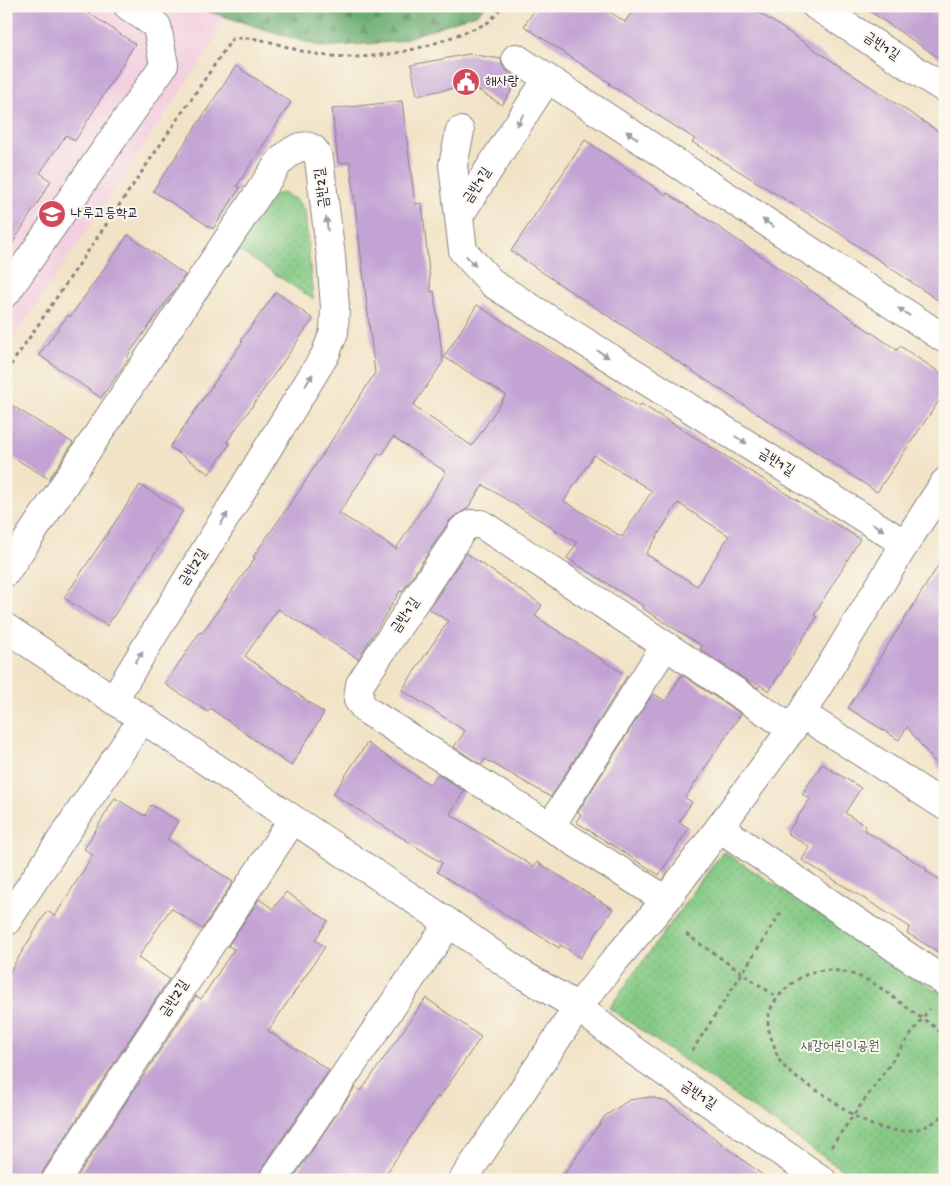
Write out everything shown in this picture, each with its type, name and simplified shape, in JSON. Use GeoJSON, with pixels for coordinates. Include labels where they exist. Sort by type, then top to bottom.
{"type":"FeatureCollection","features":[{"type":"Feature","properties":{"kind":"street"},"geometry":{"type":"LineString","coordinates":[[6,293],[164,65],[157,26],[128,6]]}},
{"type":"Feature","properties":{"kind":"street","name":"금반1길"},"geometry":{"type":"LineString","coordinates":[[816,6],[945,89]]}},
{"type":"Feature","properties":{"kind":"street"},"geometry":{"type":"LineString","coordinates":[[516,58],[945,338]]}},
{"type":"Feature","properties":{"kind":"street","name":"금반1길"},"geometry":{"type":"LineString","coordinates":[[547,79],[459,216],[462,251],[494,284],[905,544]]}},
{"type":"Feature","properties":{"kind":"street"},"geometry":{"type":"LineString","coordinates":[[459,216],[453,165],[460,131]]}},
{"type":"Feature","properties":{"kind":"street","name":"금반2길"},"geometry":{"type":"LineString","coordinates":[[6,572],[278,164],[286,154],[298,148],[308,147],[314,149],[319,159],[331,257],[335,307],[334,332],[325,355],[114,698]]}},
{"type":"Feature","properties":{"kind":"street"},"geometry":{"type":"LineString","coordinates":[[463,1180],[578,1008],[615,960],[666,900],[797,721],[905,544],[943,490]]}},
{"type":"Feature","properties":{"kind":"street","name":"금반1길"},"geometry":{"type":"LineString","coordinates":[[666,900],[366,710],[358,700],[360,684],[463,529],[471,524],[481,524],[665,646],[945,806]]}},
{"type":"Feature","properties":{"kind":"street"},"geometry":{"type":"LineString","coordinates":[[6,628],[114,698],[449,923],[520,973],[578,1008]]}},
{"type":"Feature","properties":{"kind":"street"},"geometry":{"type":"LineString","coordinates":[[550,827],[665,646]]}},
{"type":"Feature","properties":{"kind":"street"},"geometry":{"type":"LineString","coordinates":[[6,922],[143,718]]}},
{"type":"Feature","properties":{"kind":"street","name":"금반2길"},"geometry":{"type":"LineString","coordinates":[[56,1180],[293,819]]}},
{"type":"Feature","properties":{"kind":"street"},"geometry":{"type":"LineString","coordinates":[[720,828],[945,982]]}},
{"type":"Feature","properties":{"kind":"street"},"geometry":{"type":"LineString","coordinates":[[273,1180],[449,923]]}},
{"type":"Feature","properties":{"kind":"street","name":"금반1길"},"geometry":{"type":"LineString","coordinates":[[578,1008],[634,1052],[824,1167]]}},
{"type":"Feature","properties":{"kind":"path"},"geometry":{"type":"LineString","coordinates":[[6,372],[232,38],[242,37],[273,42],[309,53],[346,58],[400,53],[440,42],[488,22],[502,6]]}},
{"type":"Feature","properties":{"kind":"path"},"geometry":{"type":"LineString","coordinates":[[688,1058],[785,906]]}},
{"type":"Feature","properties":{"kind":"path"},"geometry":{"type":"LineString","coordinates":[[686,934],[778,998]]}},
{"type":"Feature","properties":{"kind":"path"},"geometry":{"type":"LineString","coordinates":[[945,1039],[940,1032],[869,981],[842,972],[814,971],[787,987],[770,1010],[768,1022],[777,1055],[782,1065],[793,1075],[878,1127],[911,1130],[922,1128],[934,1123],[945,1113]]}},
{"type":"Feature","properties":{"kind":"path"},"geometry":{"type":"LineString","coordinates":[[824,1167],[854,1114],[922,1019]]}},
{"type":"Feature","properties":{"kind":"shaded area","name":"나루고등학교"},"geometry":{"type":"Polygon","coordinates":[[[6,6],[191,6],[223,15],[213,44],[6,350],[6,6]]]}},
{"type":"Feature","properties":{"kind":"green space"},"geometry":{"type":"Polygon","coordinates":[[[191,6],[485,6],[479,13],[396,42],[321,47],[191,6]]]}},
{"type":"Feature","properties":{"kind":"green space"},"geometry":{"type":"Polygon","coordinates":[[[282,193],[297,200],[305,211],[313,299],[237,249],[273,195],[282,193]]]}},
{"type":"Feature","properties":{"kind":"green space","name":"새강어린이공원"},"geometry":{"type":"Polygon","coordinates":[[[723,851],[945,996],[945,1171],[938,1180],[857,1180],[609,1008],[723,851]]]}},
{"type":"Feature","properties":{"kind":"building","name":"나루고등학교"},"geometry":{"type":"Polygon","coordinates":[[[15,6],[78,6],[135,44],[75,141],[66,135],[40,173],[51,181],[6,254],[6,19],[15,6]]]}},
{"type":"Feature","properties":{"kind":"building"},"geometry":{"type":"Polygon","coordinates":[[[537,6],[601,6],[625,22],[636,6],[749,6],[945,136],[945,305],[836,231],[692,142],[695,139],[609,84],[524,26],[537,6]]]}},
{"type":"Feature","properties":{"kind":"building"},"geometry":{"type":"Polygon","coordinates":[[[862,6],[945,6],[945,62],[862,6]]]}},
{"type":"Feature","properties":{"kind":"building","name":"해사랑"},"geometry":{"type":"Polygon","coordinates":[[[469,54],[501,59],[502,65],[507,71],[519,79],[502,105],[470,85],[417,95],[411,65],[469,54]]]}},
{"type":"Feature","properties":{"kind":"building"},"geometry":{"type":"Polygon","coordinates":[[[236,66],[291,102],[237,186],[240,188],[213,229],[153,191],[236,66]]]}},
{"type":"Feature","properties":{"kind":"building"},"geometry":{"type":"Polygon","coordinates":[[[402,101],[415,204],[422,203],[431,292],[434,291],[443,362],[413,406],[472,446],[506,395],[444,357],[477,305],[639,407],[641,404],[860,539],[814,615],[817,617],[769,691],[760,685],[758,688],[700,649],[702,646],[567,558],[577,543],[483,485],[467,509],[450,520],[402,592],[400,591],[358,659],[278,609],[245,656],[324,713],[291,766],[210,708],[208,712],[165,684],[200,632],[202,633],[255,558],[253,557],[299,491],[375,373],[350,162],[338,163],[332,109],[402,101]],[[393,437],[382,455],[379,453],[339,513],[396,549],[446,472],[393,437]],[[594,455],[564,501],[622,537],[652,491],[594,455]],[[678,503],[646,554],[697,586],[729,536],[678,503]]]}},
{"type":"Feature","properties":{"kind":"building"},"geometry":{"type":"Polygon","coordinates":[[[585,140],[666,195],[667,193],[717,226],[897,350],[900,346],[945,376],[945,392],[877,492],[511,251],[585,140]]]}},
{"type":"Feature","properties":{"kind":"building"},"geometry":{"type":"Polygon","coordinates":[[[128,235],[185,275],[127,357],[129,358],[101,398],[39,355],[68,315],[70,317],[128,235]]]}},
{"type":"Feature","properties":{"kind":"building"},"geometry":{"type":"Polygon","coordinates":[[[276,292],[313,319],[227,442],[230,444],[209,474],[170,447],[243,341],[241,340],[276,292]]]}},
{"type":"Feature","properties":{"kind":"building"},"geometry":{"type":"Polygon","coordinates":[[[6,402],[73,443],[49,479],[6,453],[6,402]]]}},
{"type":"Feature","properties":{"kind":"building"},"geometry":{"type":"Polygon","coordinates":[[[140,485],[183,511],[107,626],[64,598],[140,485]]]}},
{"type":"Feature","properties":{"kind":"building"},"geometry":{"type":"Polygon","coordinates":[[[466,553],[542,605],[535,616],[627,676],[551,797],[485,759],[481,765],[454,747],[465,731],[402,690],[448,621],[429,609],[466,553]]]}},
{"type":"Feature","properties":{"kind":"building"},"geometry":{"type":"Polygon","coordinates":[[[945,555],[945,775],[907,727],[899,740],[848,708],[945,555]]]}},
{"type":"Feature","properties":{"kind":"building"},"geometry":{"type":"Polygon","coordinates":[[[682,675],[741,714],[685,798],[692,802],[679,822],[689,828],[659,875],[576,822],[581,814],[578,812],[653,693],[665,701],[682,675]]]}},
{"type":"Feature","properties":{"kind":"building"},"geometry":{"type":"Polygon","coordinates":[[[367,743],[430,785],[437,774],[464,791],[450,814],[534,867],[537,862],[613,909],[580,958],[561,945],[559,948],[437,872],[442,863],[333,794],[367,743]]]}},
{"type":"Feature","properties":{"kind":"building"},"geometry":{"type":"Polygon","coordinates":[[[822,764],[861,788],[845,813],[866,826],[864,830],[927,869],[926,871],[945,883],[945,956],[907,933],[910,927],[802,860],[810,847],[787,833],[810,799],[802,794],[822,764]]]}},
{"type":"Feature","properties":{"kind":"building"},"geometry":{"type":"Polygon","coordinates":[[[115,798],[145,816],[151,805],[178,821],[167,839],[233,882],[202,929],[171,908],[138,958],[169,979],[43,1171],[40,1180],[6,1180],[6,978],[47,911],[55,916],[93,855],[84,849],[115,798]]]}},
{"type":"Feature","properties":{"kind":"building"},"geometry":{"type":"Polygon","coordinates":[[[286,892],[328,921],[315,940],[325,947],[268,1031],[329,1070],[260,1171],[258,1180],[75,1180],[196,996],[201,999],[234,949],[228,946],[259,899],[273,909],[286,892]]]}},
{"type":"Feature","properties":{"kind":"building"},"geometry":{"type":"Polygon","coordinates":[[[426,998],[481,1037],[439,1098],[437,1097],[382,1180],[292,1180],[355,1087],[361,1091],[426,998]]]}},
{"type":"Feature","properties":{"kind":"building"},"geometry":{"type":"Polygon","coordinates":[[[651,1097],[667,1102],[677,1109],[769,1180],[560,1180],[605,1116],[629,1100],[651,1097]]]}},
{"type":"Feature","properties":{"kind":"place","name":"해사랑"},"geometry":{"type":"Point","coordinates":[466,82]}},
{"type":"Feature","properties":{"kind":"place","name":"나루고등학교"},"geometry":{"type":"Point","coordinates":[52,214]}}]}
